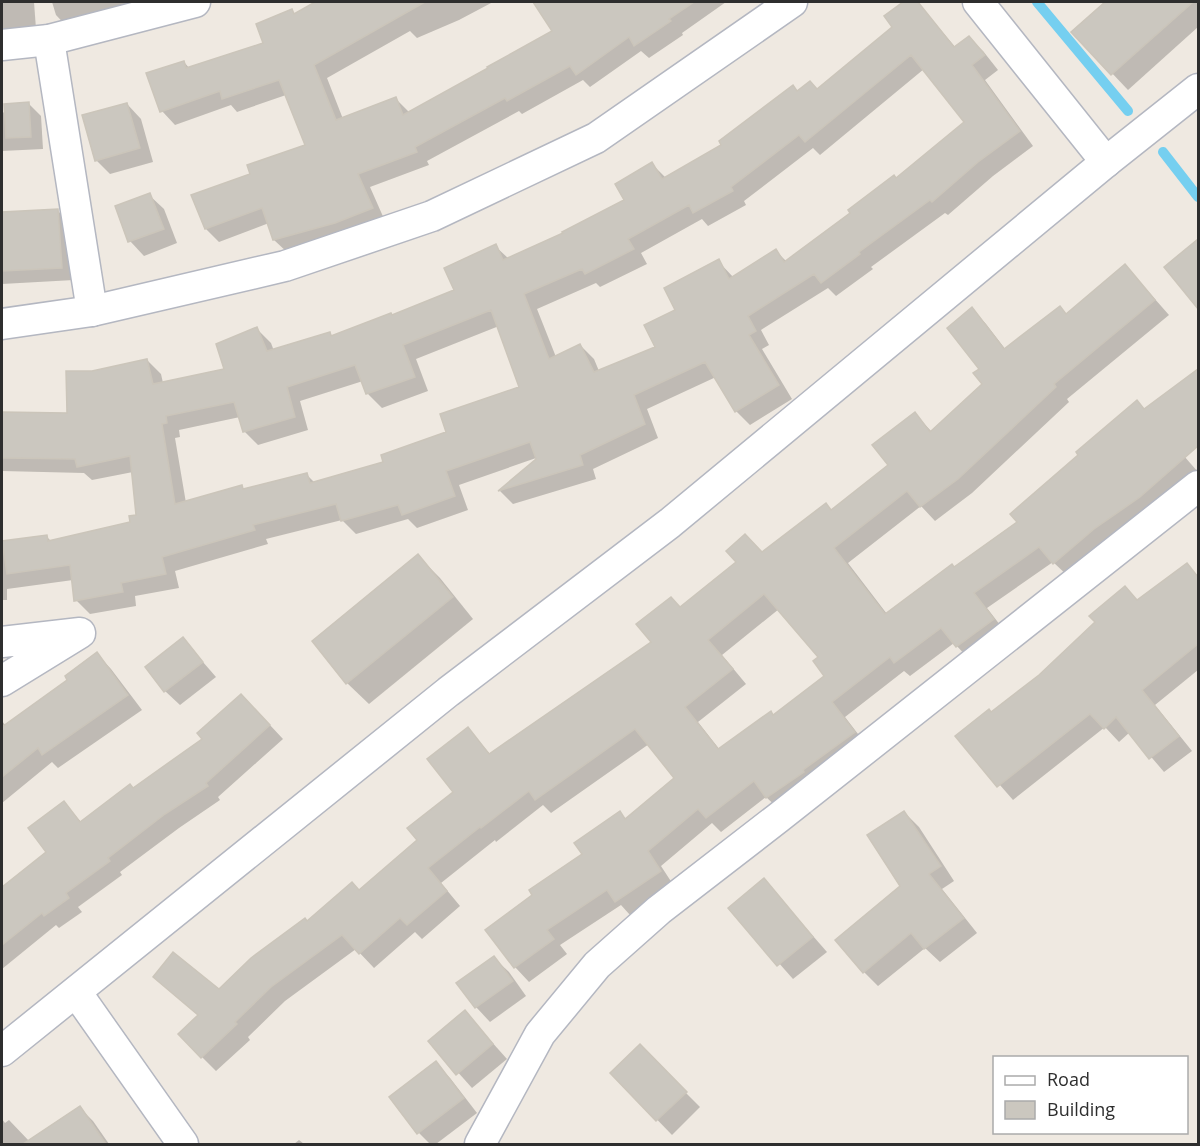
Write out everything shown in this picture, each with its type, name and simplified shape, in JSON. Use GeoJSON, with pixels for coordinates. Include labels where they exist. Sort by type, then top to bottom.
{"type":"FeatureCollection","features":[{"type":"Feature","properties":{"kind":"street"},"geometry":{"type":"LineString","coordinates":[[2,45],[49,40],[195,2]]}},
{"type":"Feature","properties":{"kind":"street"},"geometry":{"type":"LineString","coordinates":[[2,324],[92,311],[285,266],[432,216],[596,138],[792,2]]}},
{"type":"Feature","properties":{"kind":"street"},"geometry":{"type":"LineString","coordinates":[[978,2],[1106,162]]}},
{"type":"Feature","properties":{"kind":"street"},"geometry":{"type":"LineString","coordinates":[[49,40],[92,311]]}},
{"type":"Feature","properties":{"kind":"street"},"geometry":{"type":"LineString","coordinates":[[2,1051],[448,692],[670,523],[1106,162],[1198,89]]}},
{"type":"Feature","properties":{"kind":"street"},"geometry":{"type":"LineString","coordinates":[[480,1144],[540,1034],[597,965],[658,910],[1198,486]]}},
{"type":"Feature","properties":{"kind":"street"},"geometry":{"type":"LineString","coordinates":[[2,642],[81,633],[2,681]]}},
{"type":"Feature","properties":{"kind":"street"},"geometry":{"type":"LineString","coordinates":[[76,992],[183,1144]]}},
{"type":"Feature","properties":{"kind":"building"},"geometry":{"type":"Polygon","coordinates":[[[315,2],[425,2],[314,65],[336,120],[396,97],[403,115],[552,31],[533,2],[694,2],[634,46],[629,37],[576,75],[570,66],[507,101],[505,98],[415,147],[417,152],[358,174],[373,208],[335,223],[273,240],[262,208],[205,229],[191,195],[250,174],[247,165],[305,145],[279,80],[222,99],[220,91],[160,112],[146,73],[184,61],[186,68],[263,43],[256,24],[292,9],[294,14],[315,2]]]}},
{"type":"Feature","properties":{"kind":"building"},"geometry":{"type":"Polygon","coordinates":[[[903,2],[918,2],[954,47],[969,36],[985,55],[972,65],[1020,131],[978,162],[932,202],[930,200],[821,283],[814,274],[748,316],[756,331],[749,335],[779,385],[735,412],[705,362],[634,395],[645,424],[580,455],[583,465],[498,491],[536,459],[530,442],[446,471],[455,496],[402,515],[398,505],[341,521],[336,504],[253,525],[255,530],[162,557],[166,574],[121,583],[123,592],[74,601],[70,565],[7,574],[2,541],[47,535],[48,541],[130,522],[129,516],[136,515],[130,456],[77,467],[75,459],[2,458],[2,412],[67,413],[66,371],[92,371],[147,359],[153,384],[224,369],[216,344],[257,327],[267,351],[330,332],[331,336],[454,290],[444,268],[496,244],[503,260],[563,233],[624,200],[615,184],[652,162],[662,179],[721,145],[719,141],[793,85],[797,91],[810,81],[817,89],[892,27],[884,16],[903,2]],[[911,55],[805,142],[799,135],[731,187],[733,191],[693,213],[689,205],[628,239],[634,249],[585,274],[582,269],[524,294],[549,359],[580,344],[594,372],[655,347],[644,325],[675,310],[664,288],[719,259],[729,279],[776,249],[784,262],[850,213],[848,210],[894,175],[896,178],[964,122],[911,55]],[[491,310],[403,345],[415,377],[366,394],[355,365],[287,387],[295,417],[243,432],[234,402],[166,416],[167,423],[162,424],[175,504],[242,485],[243,489],[307,473],[310,483],[383,462],[381,455],[446,432],[440,414],[519,387],[491,310]]]}},
{"type":"Feature","properties":{"kind":"building"},"geometry":{"type":"Polygon","coordinates":[[[1105,2],[1193,2],[1111,75],[1071,32],[1105,2]]]}},
{"type":"Feature","properties":{"kind":"building"},"geometry":{"type":"Polygon","coordinates":[[[29,102],[31,137],[6,138],[4,104],[29,102]]]}},
{"type":"Feature","properties":{"kind":"building"},"geometry":{"type":"Polygon","coordinates":[[[127,103],[140,148],[95,161],[82,115],[127,103]]]}},
{"type":"Feature","properties":{"kind":"building"},"geometry":{"type":"Polygon","coordinates":[[[150,193],[164,229],[128,242],[115,206],[150,193]]]}},
{"type":"Feature","properties":{"kind":"building"},"geometry":{"type":"Polygon","coordinates":[[[58,209],[62,268],[2,271],[2,212],[58,209]]]}},
{"type":"Feature","properties":{"kind":"building"},"geometry":{"type":"Polygon","coordinates":[[[1198,239],[1198,309],[1164,267],[1198,239]]]}},
{"type":"Feature","properties":{"kind":"building"},"geometry":{"type":"Polygon","coordinates":[[[1125,264],[1155,300],[1054,384],[1056,387],[958,479],[920,507],[907,491],[834,548],[885,614],[952,564],[954,567],[1017,522],[1010,514],[1078,455],[1076,452],[1137,400],[1144,409],[1198,369],[1198,446],[1140,497],[1094,529],[1053,564],[1039,547],[974,593],[994,619],[956,647],[941,628],[894,663],[890,657],[832,702],[855,732],[766,798],[754,781],[706,818],[698,809],[648,851],[661,871],[615,902],[607,890],[547,930],[554,939],[514,968],[485,930],[532,895],[529,890],[582,854],[574,843],[620,811],[625,819],[674,778],[635,729],[535,800],[529,791],[428,868],[447,891],[407,925],[400,918],[359,954],[342,935],[271,987],[201,1058],[178,1034],[198,1015],[153,977],[173,952],[219,989],[251,958],[305,918],[307,921],[352,882],[359,890],[417,840],[407,828],[453,792],[427,759],[468,727],[489,754],[651,642],[636,624],[671,597],[680,607],[736,562],[726,551],[745,534],[762,552],[826,503],[831,510],[888,465],[872,445],[915,412],[930,432],[982,384],[973,373],[979,369],[947,328],[972,307],[1004,349],[1060,306],[1066,314],[1125,264]],[[764,594],[708,640],[733,669],[685,707],[718,749],[771,711],[773,715],[824,676],[813,661],[818,657],[764,594]]]}},
{"type":"Feature","properties":{"kind":"building"},"geometry":{"type":"Polygon","coordinates":[[[418,554],[453,597],[346,684],[312,641],[418,554]]]}},
{"type":"Feature","properties":{"kind":"building"},"geometry":{"type":"Polygon","coordinates":[[[1187,563],[1198,577],[1198,644],[1142,690],[1179,736],[1149,759],[1116,717],[1104,729],[1090,714],[997,787],[955,736],[989,709],[991,712],[1039,675],[1095,622],[1089,616],[1125,586],[1137,600],[1187,563]]]}},
{"type":"Feature","properties":{"kind":"building"},"geometry":{"type":"Polygon","coordinates":[[[183,637],[203,662],[164,692],[145,667],[183,637]]]}},
{"type":"Feature","properties":{"kind":"building"},"geometry":{"type":"Polygon","coordinates":[[[97,652],[128,695],[42,755],[38,748],[2,777],[2,727],[67,680],[65,676],[97,652]]]}},
{"type":"Feature","properties":{"kind":"building"},"geometry":{"type":"Polygon","coordinates":[[[241,694],[270,725],[206,783],[208,786],[165,814],[108,858],[110,861],[66,893],[69,898],[44,916],[42,913],[2,945],[2,887],[46,852],[28,828],[64,801],[80,822],[130,784],[133,788],[202,739],[197,733],[241,694]]]}},
{"type":"Feature","properties":{"kind":"building"},"geometry":{"type":"Polygon","coordinates":[[[904,811],[941,866],[929,874],[964,918],[924,949],[911,933],[863,973],[835,940],[900,886],[867,835],[904,811]]]}},
{"type":"Feature","properties":{"kind":"building"},"geometry":{"type":"Polygon","coordinates":[[[764,878],[813,937],[777,966],[728,908],[764,878]]]}},
{"type":"Feature","properties":{"kind":"building"},"geometry":{"type":"Polygon","coordinates":[[[494,956],[513,981],[475,1008],[456,983],[494,956]]]}},
{"type":"Feature","properties":{"kind":"building"},"geometry":{"type":"Polygon","coordinates":[[[465,1010],[493,1044],[456,1075],[428,1041],[465,1010]]]}},
{"type":"Feature","properties":{"kind":"building"},"geometry":{"type":"Polygon","coordinates":[[[640,1044],[687,1092],[656,1121],[610,1073],[640,1044]]]}},
{"type":"Feature","properties":{"kind":"building"},"geometry":{"type":"Polygon","coordinates":[[[436,1061],[464,1098],[417,1134],[389,1097],[436,1061]]]}},
{"type":"Feature","properties":{"kind":"building"},"geometry":{"type":"Polygon","coordinates":[[[80,1106],[106,1144],[23,1144],[80,1106]]]}},
{"type":"Feature","properties":{"kind":"waterway"},"geometry":{"type":"LineString","coordinates":[[1037,2],[1128,111]]}},
{"type":"Feature","properties":{"kind":"waterway"},"geometry":{"type":"LineString","coordinates":[[1163,152],[1198,197]]}}]}
